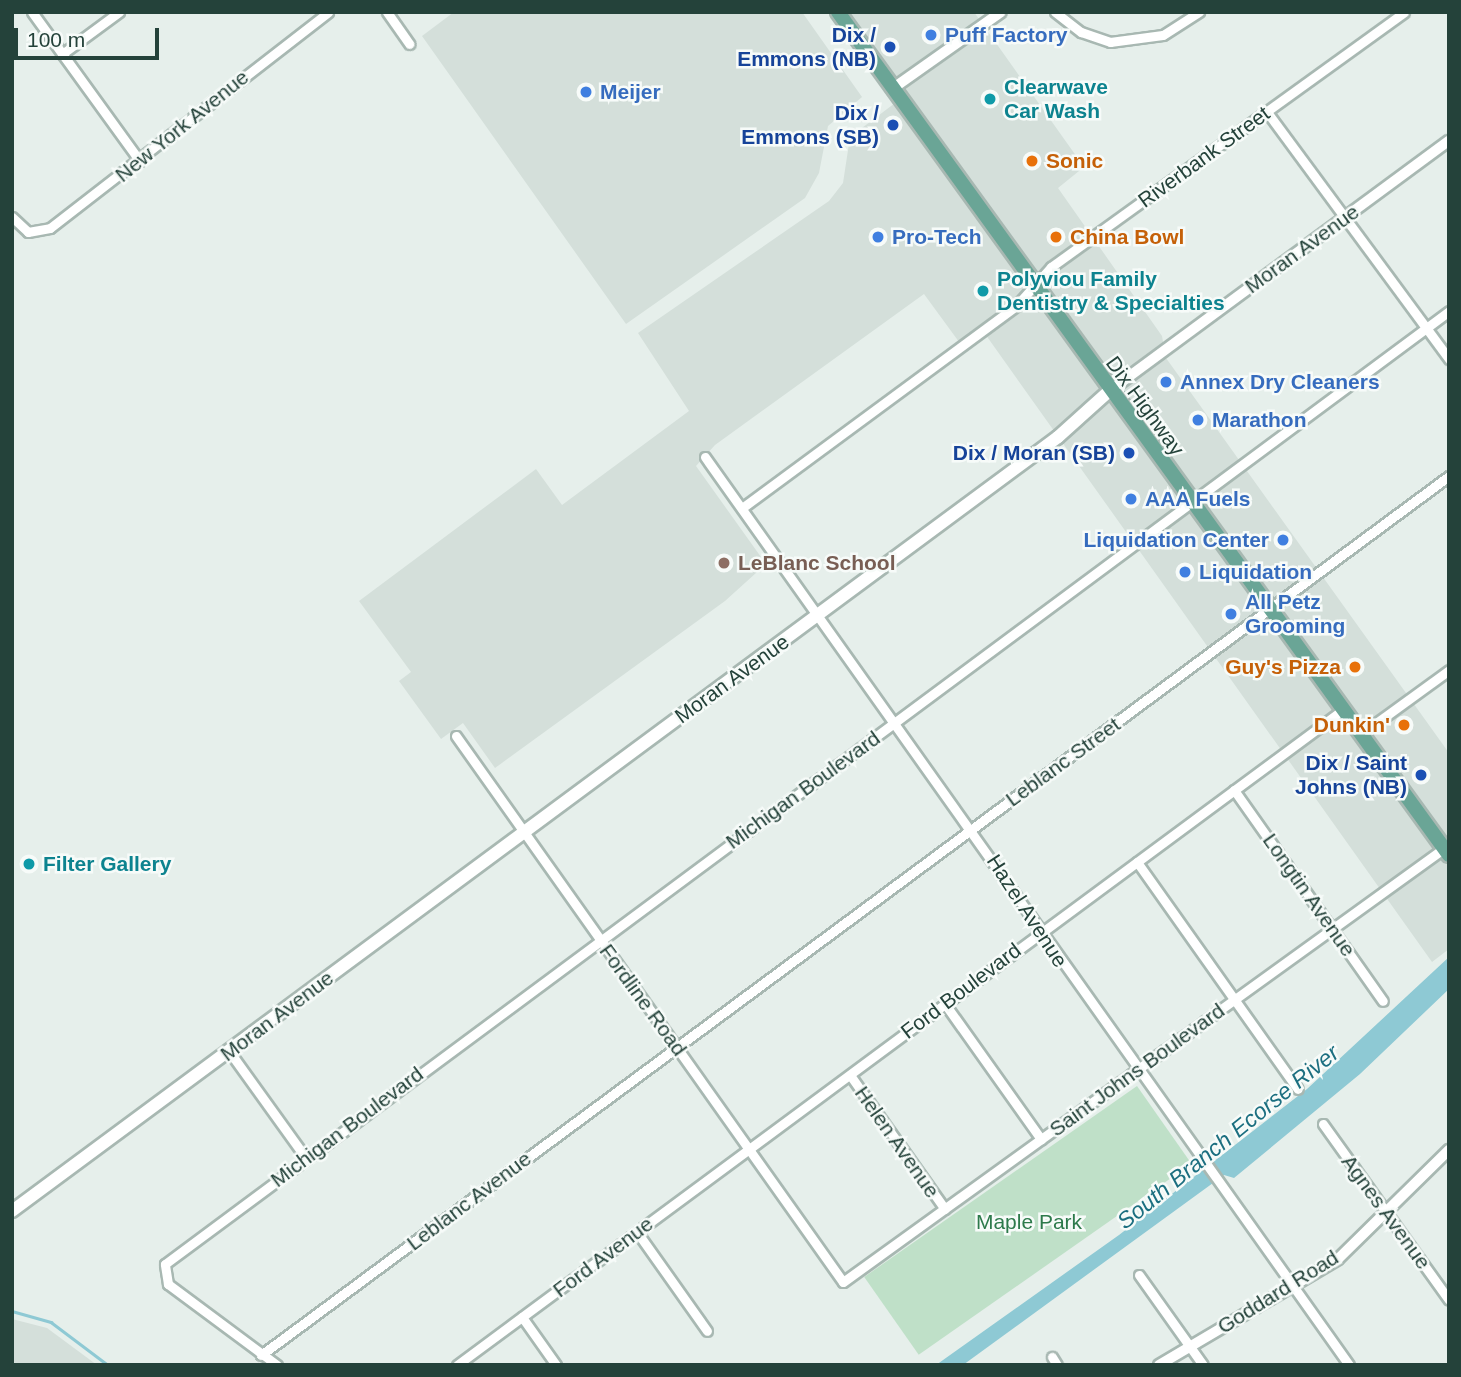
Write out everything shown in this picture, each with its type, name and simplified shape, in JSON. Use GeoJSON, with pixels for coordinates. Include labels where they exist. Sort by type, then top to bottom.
{"type":"FeatureCollection","features":[{"type":"Feature","properties":{"kind":"main road","name":"Dix Highway"},"geometry":{"type":"LineString","coordinates":[[838,12],[1108,392],[1447,850]]}},
{"type":"Feature","properties":{"kind":"main road","name":"Moran Avenue"},"geometry":{"type":"LineString","coordinates":[[12,1211],[1063,434],[1108,392]]}},
{"type":"Feature","properties":{"kind":"street"},"geometry":{"type":"LineString","coordinates":[[32,12],[141,161]]}},
{"type":"Feature","properties":{"kind":"street"},"geometry":{"type":"LineString","coordinates":[[62,54],[120,12]]}},
{"type":"Feature","properties":{"kind":"street","name":"New York Avenue"},"geometry":{"type":"LineString","coordinates":[[12,217],[32,232],[50,228],[141,161],[172,129],[328,12]]}},
{"type":"Feature","properties":{"kind":"street"},"geometry":{"type":"LineString","coordinates":[[387,12],[409,44]]}},
{"type":"Feature","properties":{"kind":"street"},"geometry":{"type":"LineString","coordinates":[[892,89],[1002,12]]}},
{"type":"Feature","properties":{"kind":"street"},"geometry":{"type":"LineString","coordinates":[[1055,12],[1081,32],[1110,42],[1163,35],[1199,12]]}},
{"type":"Feature","properties":{"kind":"street","name":"Riverbank Street"},"geometry":{"type":"LineString","coordinates":[[742,509],[1034,287],[1051,267],[1404,12]]}},
{"type":"Feature","properties":{"kind":"street"},"geometry":{"type":"LineString","coordinates":[[1268,112],[1449,359]]}},
{"type":"Feature","properties":{"kind":"street","name":"Moran Avenue"},"geometry":{"type":"LineString","coordinates":[[1108,392],[1449,142]]}},
{"type":"Feature","properties":{"kind":"street","name":"Michigan Boulevard"},"geometry":{"type":"LineString","coordinates":[[261,1355],[167,1284],[162,1272],[168,1261],[1449,311]]}},
{"type":"Feature","properties":{"kind":"street","name":"Hazel Avenue"},"geometry":{"type":"LineString","coordinates":[[705,457],[895,722],[1137,1070],[1349,1365]]}},
{"type":"Feature","properties":{"kind":"street","name":"Leblanc Street"},"geometry":{"type":"LineString","coordinates":[[676,1046],[1449,476]]}},
{"type":"Feature","properties":{"kind":"street"},"geometry":{"type":"LineString","coordinates":[[1361,734],[1449,670]]}},
{"type":"Feature","properties":{"kind":"street","name":"Ford Boulevard"},"geometry":{"type":"LineString","coordinates":[[748,1149],[1343,709]]}},
{"type":"Feature","properties":{"kind":"street","name":"Fordline Road"},"geometry":{"type":"LineString","coordinates":[[456,736],[830,1265]]}},
{"type":"Feature","properties":{"kind":"street","name":"Longtin Avenue"},"geometry":{"type":"LineString","coordinates":[[1234,790],[1383,1001]]}},
{"type":"Feature","properties":{"kind":"street","name":"Saint Johns Boulevard"},"geometry":{"type":"LineString","coordinates":[[830,1265],[843,1282],[1447,850]]}},
{"type":"Feature","properties":{"kind":"street"},"geometry":{"type":"LineString","coordinates":[[1137,862],[1298,1089]]}},
{"type":"Feature","properties":{"kind":"street"},"geometry":{"type":"LineString","coordinates":[[945,1004],[1041,1139]]}},
{"type":"Feature","properties":{"kind":"street","name":"Leblanc Avenue"},"geometry":{"type":"LineString","coordinates":[[261,1355],[676,1046]]}},
{"type":"Feature","properties":{"kind":"street"},"geometry":{"type":"LineString","coordinates":[[229,1051],[306,1158]]}},
{"type":"Feature","properties":{"kind":"street","name":"Helen Avenue"},"geometry":{"type":"LineString","coordinates":[[850,1074],[945,1209]]}},
{"type":"Feature","properties":{"kind":"street","name":"Agnes Avenue"},"geometry":{"type":"LineString","coordinates":[[1323,1124],[1449,1300]]}},
{"type":"Feature","properties":{"kind":"street","name":"Ford Avenue"},"geometry":{"type":"LineString","coordinates":[[457,1365],[748,1149]]}},
{"type":"Feature","properties":{"kind":"street","name":"Goddard Road"},"geometry":{"type":"LineString","coordinates":[[1159,1365],[1338,1259],[1449,1150]]}},
{"type":"Feature","properties":{"kind":"street"},"geometry":{"type":"LineString","coordinates":[[637,1232],[708,1331]]}},
{"type":"Feature","properties":{"kind":"street"},"geometry":{"type":"LineString","coordinates":[[1139,1275],[1203,1365]]}},
{"type":"Feature","properties":{"kind":"street"},"geometry":{"type":"LineString","coordinates":[[522,1317],[556,1365]]}},
{"type":"Feature","properties":{"kind":"street"},"geometry":{"type":"LineString","coordinates":[[261,1355],[277,1365]]}},
{"type":"Feature","properties":{"kind":"shaded area"},"geometry":{"type":"Polygon","coordinates":[[[454,12],[802,12],[862,97],[828,126],[819,173],[805,198],[626,324],[422,36],[454,12]]]}},
{"type":"Feature","properties":{"kind":"shaded area"},"geometry":{"type":"Polygon","coordinates":[[[838,12],[974,12],[1084,167],[1058,188],[1162,336],[1166,358],[1449,753],[1449,949],[1432,962],[983,331],[962,346],[924,294],[715,445],[696,466],[766,564],[725,601],[495,768],[463,723],[441,739],[399,681],[411,672],[359,601],[536,469],[562,505],[689,411],[638,333],[829,201],[843,183],[850,137],[899,100],[838,12]]]}},
{"type":"Feature","properties":{"kind":"shaded area"},"geometry":{"type":"Polygon","coordinates":[[[12,1319],[47,1328],[97,1365],[12,1365],[12,1319]]]}},
{"type":"Feature","properties":{"kind":"green space","name":"Maple Park"},"geometry":{"type":"Polygon","coordinates":[[[1137,1086],[1191,1164],[919,1355],[864,1277],[1137,1086]]]}},
{"type":"Feature","properties":{"kind":"water"},"geometry":{"type":"Polygon","coordinates":[[[1449,957],[1449,989],[1360,1074],[1234,1178],[1224,1175],[963,1365],[936,1365],[1119,1235],[1307,1089],[1449,957]]]}},
{"type":"Feature","properties":{"kind":"waterway"},"geometry":{"type":"LineString","coordinates":[[12,1311],[51,1322],[108,1365]]}},
{"type":"Feature","properties":{"kind":"place","name":"Puff Factory"},"geometry":{"type":"Point","coordinates":[931,35]}},
{"type":"Feature","properties":{"kind":"place","name":"Dix / Emmons (NB)"},"geometry":{"type":"Point","coordinates":[890,47]}},
{"type":"Feature","properties":{"kind":"place","name":"Meijer"},"geometry":{"type":"Point","coordinates":[586,92]}},
{"type":"Feature","properties":{"kind":"place","name":"Clearwave Car Wash"},"geometry":{"type":"Point","coordinates":[990,99]}},
{"type":"Feature","properties":{"kind":"place","name":"Dix / Emmons (SB)"},"geometry":{"type":"Point","coordinates":[893,125]}},
{"type":"Feature","properties":{"kind":"place","name":"Sonic"},"geometry":{"type":"Point","coordinates":[1032,161]}},
{"type":"Feature","properties":{"kind":"place","name":"Pro-Tech"},"geometry":{"type":"Point","coordinates":[878,237]}},
{"type":"Feature","properties":{"kind":"place","name":"China Bowl"},"geometry":{"type":"Point","coordinates":[1056,237]}},
{"type":"Feature","properties":{"kind":"place","name":"Polyviou Family Dentistry & Specialties"},"geometry":{"type":"Point","coordinates":[983,291]}},
{"type":"Feature","properties":{"kind":"place","name":"Annex Dry Cleaners"},"geometry":{"type":"Point","coordinates":[1166,382]}},
{"type":"Feature","properties":{"kind":"place","name":"Marathon"},"geometry":{"type":"Point","coordinates":[1198,420]}},
{"type":"Feature","properties":{"kind":"place","name":"Dix / Moran (SB)"},"geometry":{"type":"Point","coordinates":[1129,453]}},
{"type":"Feature","properties":{"kind":"place","name":"AAA Fuels"},"geometry":{"type":"Point","coordinates":[1131,499]}},
{"type":"Feature","properties":{"kind":"place","name":"Liquidation Center"},"geometry":{"type":"Point","coordinates":[1283,540]}},
{"type":"Feature","properties":{"kind":"place","name":"LeBlanc School"},"geometry":{"type":"Point","coordinates":[724,563]}},
{"type":"Feature","properties":{"kind":"place","name":"Liquidation"},"geometry":{"type":"Point","coordinates":[1185,572]}},
{"type":"Feature","properties":{"kind":"place","name":"All Petz Grooming"},"geometry":{"type":"Point","coordinates":[1231,614]}},
{"type":"Feature","properties":{"kind":"place","name":"Guy's Pizza"},"geometry":{"type":"Point","coordinates":[1355,667]}},
{"type":"Feature","properties":{"kind":"place","name":"Dunkin'"},"geometry":{"type":"Point","coordinates":[1404,725]}},
{"type":"Feature","properties":{"kind":"place","name":"Dix / Saint Johns (NB)"},"geometry":{"type":"Point","coordinates":[1421,775]}},
{"type":"Feature","properties":{"kind":"place","name":"Filter Gallery"},"geometry":{"type":"Point","coordinates":[29,864]}},
{"type":"Feature","properties":{"kind":"water label","name":"South Branch Ecorse River"},"geometry":{"type":"Point","coordinates":[1228,1137]}}]}
